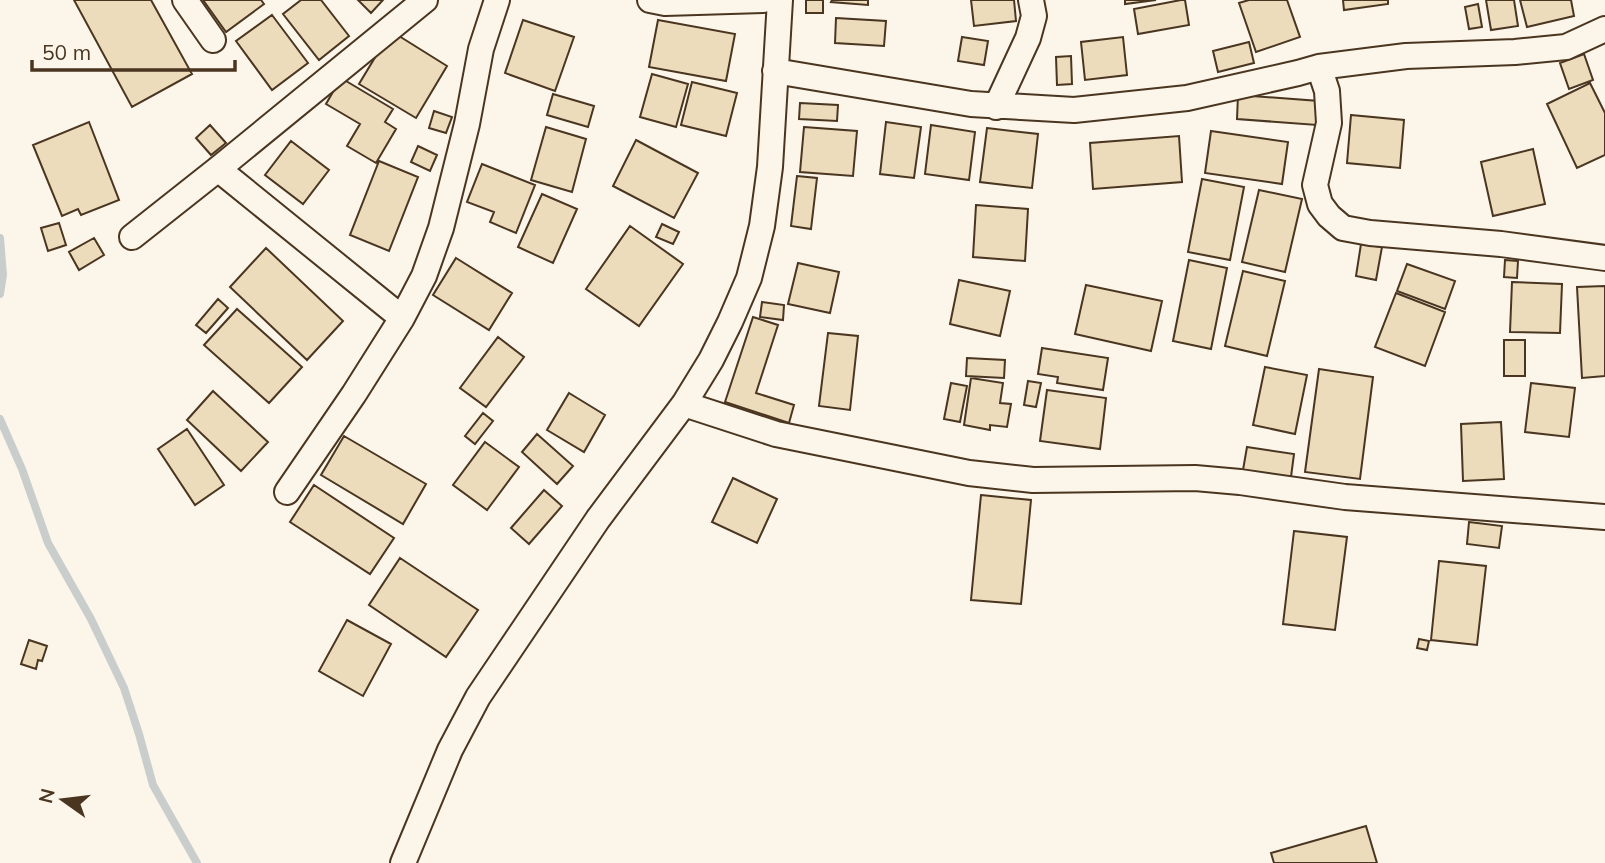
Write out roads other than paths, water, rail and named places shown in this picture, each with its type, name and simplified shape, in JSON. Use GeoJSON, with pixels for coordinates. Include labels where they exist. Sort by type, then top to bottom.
{"type":"FeatureCollection","features":[{"type":"Feature","properties":{"kind":"street"},"geometry":{"type":"LineString","coordinates":[[186,0],[213,40]]}},
{"type":"Feature","properties":{"kind":"street"},"geometry":{"type":"LineString","coordinates":[[132,237],[425,0]]}},
{"type":"Feature","properties":{"kind":"street"},"geometry":{"type":"LineString","coordinates":[[287,492],[354,394],[402,318],[424,276],[442,228],[467,124],[481,49],[497,0]]}},
{"type":"Feature","properties":{"kind":"street"},"geometry":{"type":"LineString","coordinates":[[650,0],[665,3],[763,0]]}},
{"type":"Feature","properties":{"kind":"street"},"geometry":{"type":"LineString","coordinates":[[403,863],[450,750],[478,697],[598,519],[684,404],[711,360],[749,278],[762,226],[770,167],[780,0]]}},
{"type":"Feature","properties":{"kind":"street"},"geometry":{"type":"LineString","coordinates":[[996,107],[1028,38],[1034,16],[1031,0]]}},
{"type":"Feature","properties":{"kind":"street"},"geometry":{"type":"LineString","coordinates":[[775,71],[971,104],[1074,110],[1187,98],[1319,67],[1406,56],[1515,52],[1566,47],[1605,29]]}},
{"type":"Feature","properties":{"kind":"street"},"geometry":{"type":"LineString","coordinates":[[1319,67],[1327,91],[1329,123],[1315,184],[1320,204],[1343,228],[1605,258]]}},
{"type":"Feature","properties":{"kind":"street"},"geometry":{"type":"LineString","coordinates":[[218,169],[402,318]]}},
{"type":"Feature","properties":{"kind":"street"},"geometry":{"type":"LineString","coordinates":[[684,404],[776,434],[969,473],[1033,480],[1195,478],[1345,496],[1605,517]]}},
{"type":"Feature","properties":{"kind":"waterway"},"geometry":{"type":"LineString","coordinates":[[0,238],[3,275],[0,294]]}},
{"type":"Feature","properties":{"kind":"waterway"},"geometry":{"type":"LineString","coordinates":[[0,419],[22,469],[48,543],[91,619],[124,688],[153,785],[197,863]]}}]}
